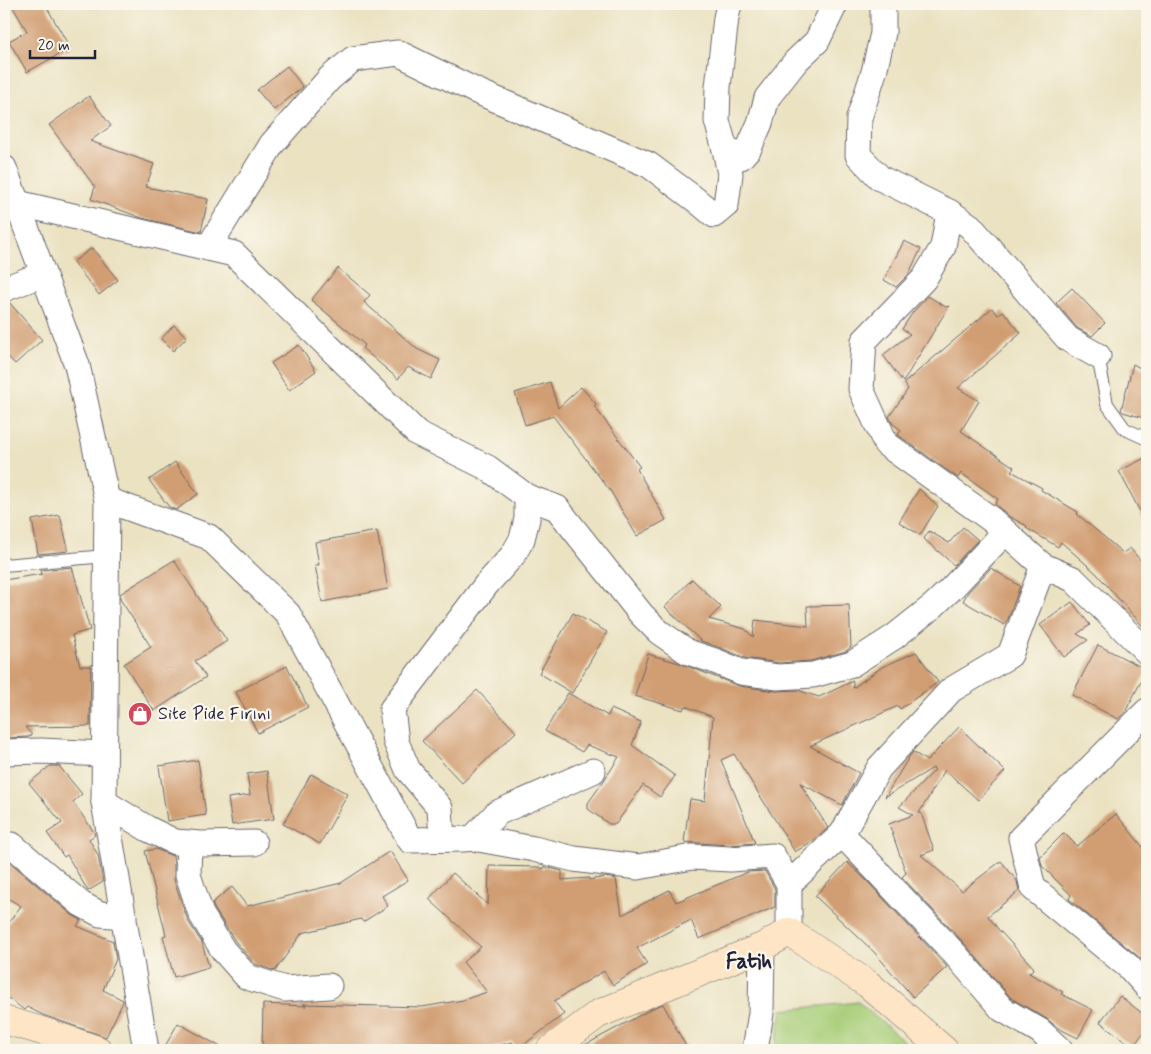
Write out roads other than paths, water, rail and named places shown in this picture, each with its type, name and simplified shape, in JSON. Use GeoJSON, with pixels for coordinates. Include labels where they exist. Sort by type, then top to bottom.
{"type":"FeatureCollection","features":[{"type":"Feature","properties":{"kind":"main road"},"geometry":{"type":"LineString","coordinates":[[550,1050],[598,1014],[762,947],[789,932],[868,984],[944,1050]]}},
{"type":"Feature","properties":{"kind":"main road"},"geometry":{"type":"LineString","coordinates":[[4,1020],[98,1050]]}},
{"type":"Feature","properties":{"kind":"street"},"geometry":{"type":"LineString","coordinates":[[208,248],[272,144],[330,78],[353,59],[398,52],[474,90],[649,165],[714,215],[726,205],[730,174],[726,148],[717,121],[718,87],[729,4]]}},
{"type":"Feature","properties":{"kind":"street"},"geometry":{"type":"LineString","coordinates":[[726,148],[741,157],[750,148],[767,98],[796,61],[817,41],[835,4]]}},
{"type":"Feature","properties":{"kind":"street"},"geometry":{"type":"LineString","coordinates":[[883,4],[883,33],[874,72],[859,118],[858,155],[880,178],[949,212],[970,226],[1068,339],[1098,356]]}},
{"type":"Feature","properties":{"kind":"street"},"geometry":{"type":"LineString","coordinates":[[4,168],[76,365],[107,500],[104,802],[146,1050]]}},
{"type":"Feature","properties":{"kind":"street"},"geometry":{"type":"LineString","coordinates":[[17,203],[234,254],[417,433],[488,468],[527,497],[557,508],[641,614],[659,632],[688,652],[741,672],[778,677],[813,675],[852,664],[894,637],[933,606],[1005,532]]}},
{"type":"Feature","properties":{"kind":"street"},"geometry":{"type":"LineString","coordinates":[[949,212],[943,246],[924,279],[864,341],[861,389],[886,444],[992,520],[1043,566],[1072,579],[1147,652]]}},
{"type":"Feature","properties":{"kind":"street"},"geometry":{"type":"LineString","coordinates":[[4,289],[43,274]]}},
{"type":"Feature","properties":{"kind":"street"},"geometry":{"type":"LineString","coordinates":[[442,840],[440,808],[408,770],[396,742],[392,709],[463,615],[513,555],[522,539],[527,519],[527,497]]}},
{"type":"Feature","properties":{"kind":"street"},"geometry":{"type":"LineString","coordinates":[[107,500],[209,537],[288,614],[410,840],[473,838],[534,849],[574,859],[638,867],[692,857],[730,859],[773,856],[790,884],[789,932]]}},
{"type":"Feature","properties":{"kind":"street"},"geometry":{"type":"LineString","coordinates":[[790,884],[842,834],[879,768],[951,690],[1010,655],[1043,566]]}},
{"type":"Feature","properties":{"kind":"street"},"geometry":{"type":"LineString","coordinates":[[1147,711],[1052,809],[1021,838],[1033,888],[1129,967],[1147,987]]}},
{"type":"Feature","properties":{"kind":"street"},"geometry":{"type":"LineString","coordinates":[[4,752],[41,751],[104,754]]}},
{"type":"Feature","properties":{"kind":"street"},"geometry":{"type":"LineString","coordinates":[[473,838],[497,813],[593,771]]}},
{"type":"Feature","properties":{"kind":"street"},"geometry":{"type":"LineString","coordinates":[[104,802],[175,842],[201,844],[254,843]]}},
{"type":"Feature","properties":{"kind":"street"},"geometry":{"type":"LineString","coordinates":[[842,834],[954,953],[1002,1009],[1040,1031],[1060,1050]]}},
{"type":"Feature","properties":{"kind":"street"},"geometry":{"type":"LineString","coordinates":[[189,843],[188,876],[201,914],[223,950],[247,977],[285,988],[329,986]]}},
{"type":"Feature","properties":{"kind":"street"},"geometry":{"type":"LineString","coordinates":[[12,846],[82,904],[100,914],[124,916]]}},
{"type":"Feature","properties":{"kind":"street"},"geometry":{"type":"LineString","coordinates":[[755,1050],[761,1013],[762,947]]}},
{"type":"Feature","properties":{"kind":"lane"},"geometry":{"type":"LineString","coordinates":[[1098,356],[1107,404],[1125,429],[1147,439]]}},
{"type":"Feature","properties":{"kind":"lane"},"geometry":{"type":"LineString","coordinates":[[4,565],[106,556]]}},
{"type":"Feature","properties":{"kind":"place","name":"Site Pide Fırını"},"geometry":{"type":"Point","coordinates":[140,714]}},
{"type":"Feature","properties":{"kind":"district","name":"Fatih"},"geometry":{"type":"Point","coordinates":[749,962]}}]}
